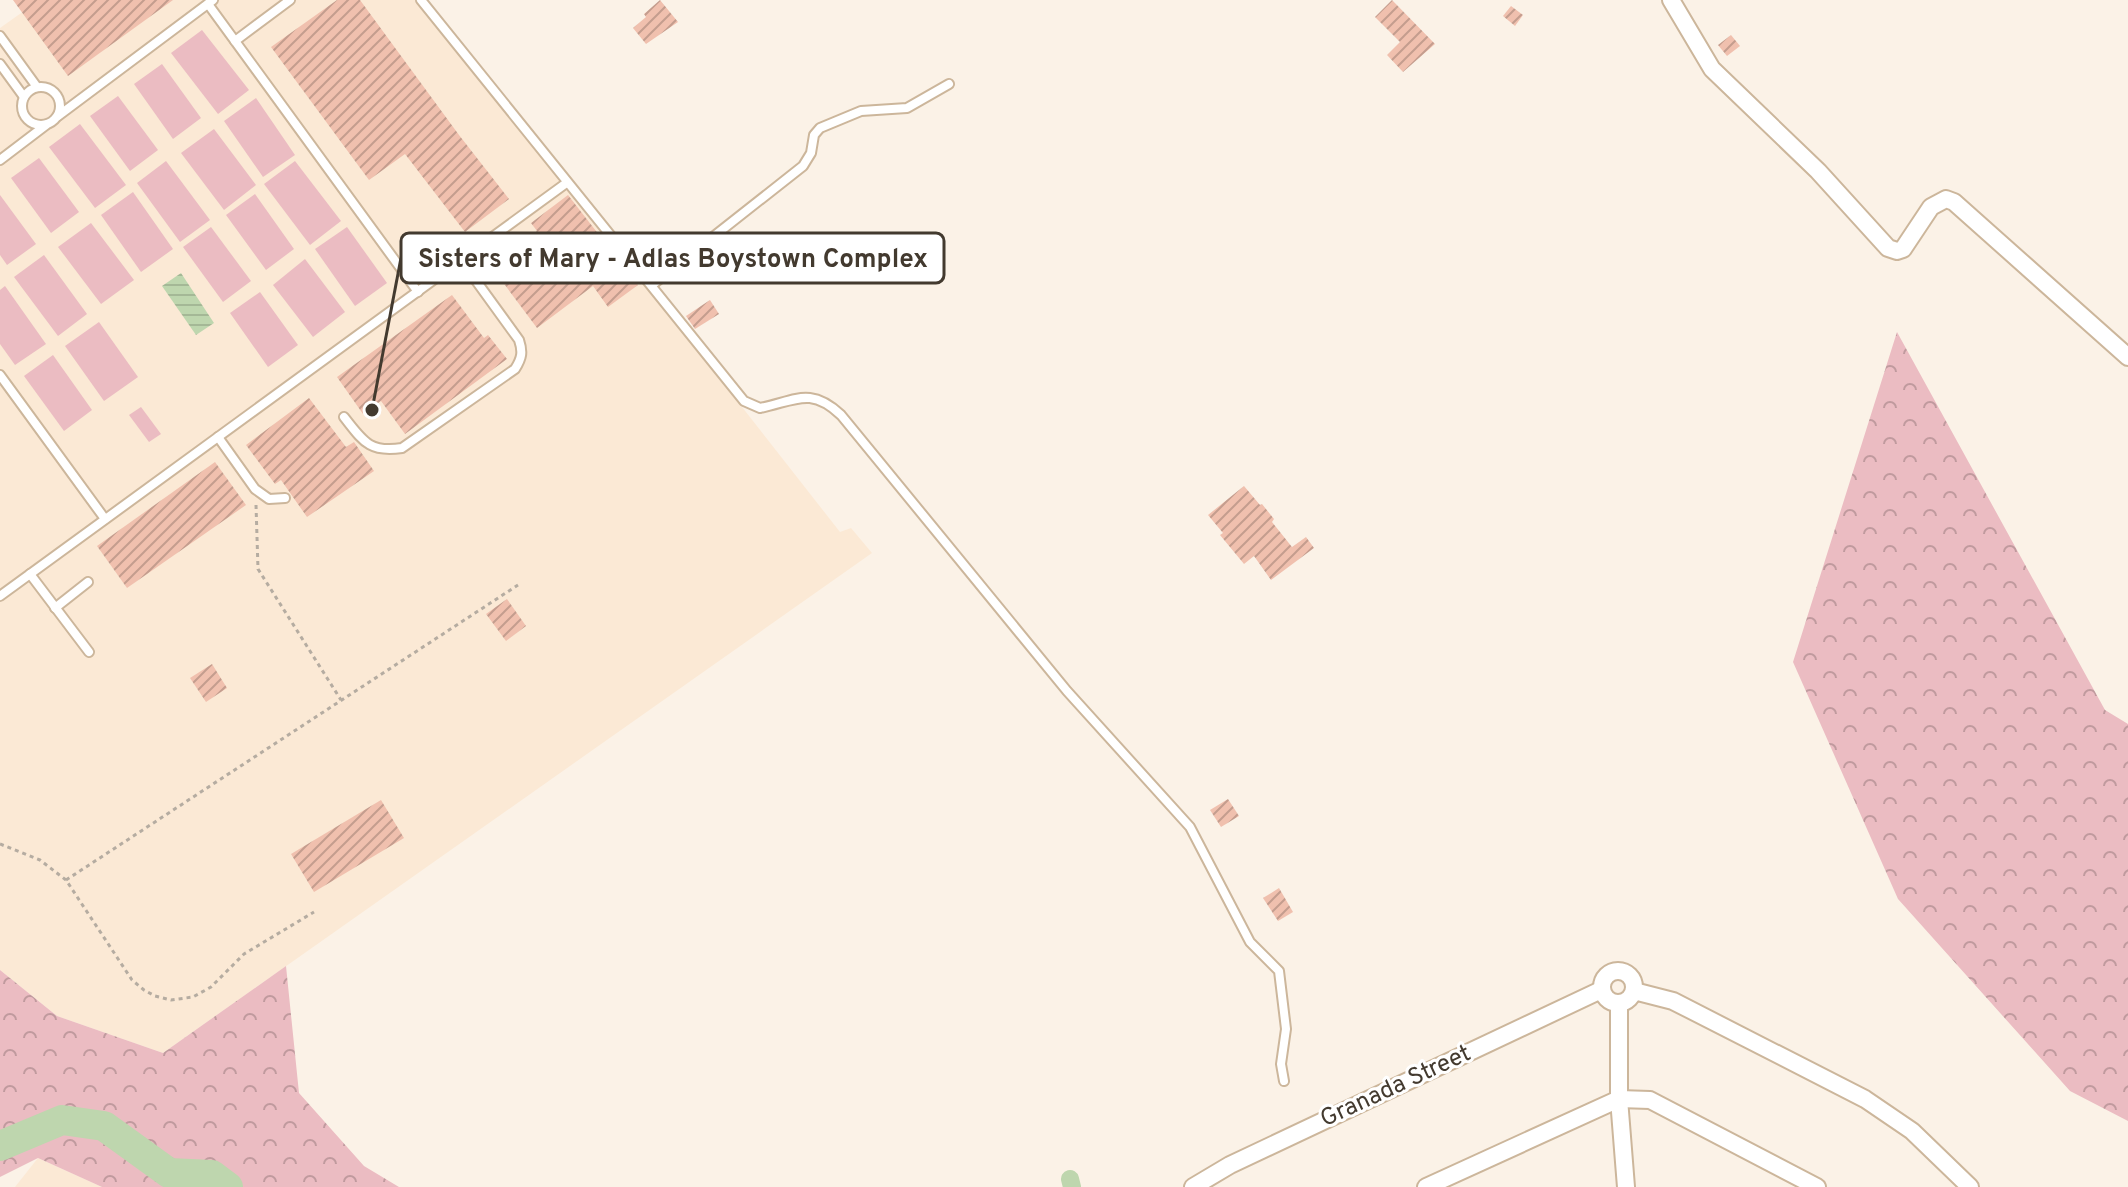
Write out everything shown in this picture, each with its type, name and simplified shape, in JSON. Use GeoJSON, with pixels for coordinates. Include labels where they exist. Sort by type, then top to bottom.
{"type":"FeatureCollection","features":[{"type":"Feature","properties":{"kind":"street"},"geometry":{"type":"LineString","coordinates":[[1671,0],[1712,69],[1818,171],[1888,248],[1903,249],[1931,207],[1946,199],[1954,202],[2128,357]]}},
{"type":"Feature","properties":{"kind":"street"},"geometry":{"type":"LineString","coordinates":[[1616,971],[1630,976],[1634,991],[1628,999],[1619,1003],[1609,1001],[1601,990],[1606,975],[1616,971]]}},
{"type":"Feature","properties":{"kind":"street","name":"Granada Street"},"geometry":{"type":"LineString","coordinates":[[1193,1187],[1230,1165],[1601,990]]}},
{"type":"Feature","properties":{"kind":"street"},"geometry":{"type":"LineString","coordinates":[[1634,991],[1673,1001],[1865,1099],[1912,1131],[1970,1187]]}},
{"type":"Feature","properties":{"kind":"street"},"geometry":{"type":"LineString","coordinates":[[1619,1003],[1619,1099],[1626,1187]]}},
{"type":"Feature","properties":{"kind":"street"},"geometry":{"type":"LineString","coordinates":[[1426,1187],[1619,1099],[1650,1100],[1817,1187]]}},
{"type":"Feature","properties":{"kind":"lane"},"geometry":{"type":"LineString","coordinates":[[235,41],[290,0]]}},
{"type":"Feature","properties":{"kind":"lane"},"geometry":{"type":"LineString","coordinates":[[421,0],[744,401],[760,408],[791,398],[807,398],[830,405],[841,415],[1067,691],[1190,827],[1250,942],[1279,971],[1286,1029],[1281,1064],[1284,1081]]}},
{"type":"Feature","properties":{"kind":"lane"},"geometry":{"type":"LineString","coordinates":[[0,160],[210,2],[235,41],[418,292]]}},
{"type":"Feature","properties":{"kind":"lane"},"geometry":{"type":"LineString","coordinates":[[0,36],[37,87]]}},
{"type":"Feature","properties":{"kind":"lane"},"geometry":{"type":"LineString","coordinates":[[0,64],[24,97]]}},
{"type":"Feature","properties":{"kind":"lane"},"geometry":{"type":"LineString","coordinates":[[652,285],[803,166],[811,153],[814,135],[820,128],[861,111],[907,108],[949,84]]}},
{"type":"Feature","properties":{"kind":"lane"},"geometry":{"type":"LineString","coordinates":[[32,123],[22,109],[24,97],[37,87],[49,88],[60,101],[58,116]]}},
{"type":"Feature","properties":{"kind":"lane"},"geometry":{"type":"LineString","coordinates":[[60,101],[86,94]]}},
{"type":"Feature","properties":{"kind":"lane"},"geometry":{"type":"LineString","coordinates":[[32,123],[46,124]]}},
{"type":"Feature","properties":{"kind":"lane"},"geometry":{"type":"LineString","coordinates":[[19,145],[32,123]]}},
{"type":"Feature","properties":{"kind":"lane"},"geometry":{"type":"LineString","coordinates":[[0,596],[565,184]]}},
{"type":"Feature","properties":{"kind":"lane"},"geometry":{"type":"LineString","coordinates":[[344,417],[365,443],[384,451],[402,448],[515,369],[521,359],[519,340],[461,260]]}},
{"type":"Feature","properties":{"kind":"lane"},"geometry":{"type":"LineString","coordinates":[[0,375],[105,519]]}},
{"type":"Feature","properties":{"kind":"lane"},"geometry":{"type":"LineString","coordinates":[[218,437],[255,489],[269,499],[285,498]]}},
{"type":"Feature","properties":{"kind":"lane"},"geometry":{"type":"LineString","coordinates":[[30,574],[89,652]]}},
{"type":"Feature","properties":{"kind":"lane"},"geometry":{"type":"LineString","coordinates":[[55,608],[88,582]]}},
{"type":"Feature","properties":{"kind":"path"},"geometry":{"type":"LineString","coordinates":[[255,489],[258,569],[341,700]]}},
{"type":"Feature","properties":{"kind":"path"},"geometry":{"type":"LineString","coordinates":[[66,880],[518,585]]}},
{"type":"Feature","properties":{"kind":"path"},"geometry":{"type":"LineString","coordinates":[[0,844],[40,860],[66,880],[132,980],[144,990],[171,1000],[202,993],[244,954],[314,912]]}},
{"type":"Feature","properties":{"kind":"shaded area"},"geometry":{"type":"Polygon","coordinates":[[[16,0],[416,0],[651,291],[840,532],[851,528],[872,553],[163,1053],[57,1016],[0,970],[0,28],[24,11],[16,0]]]}},
{"type":"Feature","properties":{"kind":"shaded area"},"geometry":{"type":"Polygon","coordinates":[[[181,273],[214,323],[196,335],[162,286],[181,273]]]}},
{"type":"Feature","properties":{"kind":"shaded area"},"geometry":{"type":"Polygon","coordinates":[[[38,1158],[102,1187],[15,1187],[38,1158]]]}},
{"type":"Feature","properties":{"kind":"green space"},"geometry":{"type":"Polygon","coordinates":[[[202,30],[249,90],[218,114],[171,53],[202,30]]]}},
{"type":"Feature","properties":{"kind":"green space"},"geometry":{"type":"Polygon","coordinates":[[[162,64],[201,118],[173,139],[134,84],[162,64]]]}},
{"type":"Feature","properties":{"kind":"green space"},"geometry":{"type":"Polygon","coordinates":[[[118,96],[158,150],[130,171],[90,116],[118,96]]]}},
{"type":"Feature","properties":{"kind":"green space"},"geometry":{"type":"Polygon","coordinates":[[[256,98],[295,155],[263,177],[224,121],[256,98]]]}},
{"type":"Feature","properties":{"kind":"green space"},"geometry":{"type":"Polygon","coordinates":[[[80,124],[126,185],[95,208],[49,147],[80,124]]]}},
{"type":"Feature","properties":{"kind":"green space"},"geometry":{"type":"Polygon","coordinates":[[[214,129],[256,185],[224,210],[181,153],[214,129]]]}},
{"type":"Feature","properties":{"kind":"green space"},"geometry":{"type":"Polygon","coordinates":[[[39,158],[79,212],[51,233],[11,178],[39,158]]]}},
{"type":"Feature","properties":{"kind":"green space"},"geometry":{"type":"Polygon","coordinates":[[[166,161],[210,220],[180,242],[137,183],[166,161]]]}},
{"type":"Feature","properties":{"kind":"green space"},"geometry":{"type":"Polygon","coordinates":[[[295,161],[341,221],[310,245],[264,184],[295,161]]]}},
{"type":"Feature","properties":{"kind":"green space"},"geometry":{"type":"Polygon","coordinates":[[[133,192],[173,249],[141,272],[101,215],[133,192]]]}},
{"type":"Feature","properties":{"kind":"green space"},"geometry":{"type":"Polygon","coordinates":[[[255,194],[294,249],[266,270],[226,215],[255,194]]]}},
{"type":"Feature","properties":{"kind":"green space"},"geometry":{"type":"Polygon","coordinates":[[[0,195],[36,244],[7,265],[0,255],[0,195]]]}},
{"type":"Feature","properties":{"kind":"green space"},"geometry":{"type":"Polygon","coordinates":[[[91,223],[134,280],[101,304],[58,247],[91,223]]]}},
{"type":"Feature","properties":{"kind":"green space"},"geometry":{"type":"Polygon","coordinates":[[[211,227],[251,281],[223,302],[183,247],[211,227]]]}},
{"type":"Feature","properties":{"kind":"green space"},"geometry":{"type":"Polygon","coordinates":[[[347,227],[387,283],[355,306],[315,249],[347,227]]]}},
{"type":"Feature","properties":{"kind":"green space"},"geometry":{"type":"Polygon","coordinates":[[[44,255],[87,314],[58,336],[14,277],[44,255]]]}},
{"type":"Feature","properties":{"kind":"green space"},"geometry":{"type":"Polygon","coordinates":[[[305,259],[345,312],[313,337],[273,285],[305,259]]]}},
{"type":"Feature","properties":{"kind":"green space"},"geometry":{"type":"Polygon","coordinates":[[[5,286],[46,344],[15,365],[0,344],[0,290],[5,286]]]}},
{"type":"Feature","properties":{"kind":"green space"},"geometry":{"type":"Polygon","coordinates":[[[260,292],[298,345],[268,367],[230,313],[260,292]]]}},
{"type":"Feature","properties":{"kind":"green space"},"geometry":{"type":"Polygon","coordinates":[[[99,322],[138,377],[104,401],[65,346],[99,322]]]}},
{"type":"Feature","properties":{"kind":"green space"},"geometry":{"type":"Polygon","coordinates":[[[1897,332],[2105,710],[2128,724],[2128,1121],[2070,1091],[1898,899],[1793,662],[1897,332]]]}},
{"type":"Feature","properties":{"kind":"green space"},"geometry":{"type":"Polygon","coordinates":[[[53,355],[92,410],[64,431],[24,376],[53,355]]]}},
{"type":"Feature","properties":{"kind":"green space"},"geometry":{"type":"Polygon","coordinates":[[[141,407],[161,434],[149,442],[129,415],[141,407]]]}},
{"type":"Feature","properties":{"kind":"green space"},"geometry":{"type":"Polygon","coordinates":[[[286,966],[299,1093],[364,1166],[399,1187],[102,1187],[38,1158],[0,1177],[0,970],[57,1016],[163,1053],[286,966]]]}},
{"type":"Feature","properties":{"kind":"building"},"geometry":{"type":"Polygon","coordinates":[[[13,0],[173,0],[68,76],[13,0]]]}},
{"type":"Feature","properties":{"kind":"building"},"geometry":{"type":"Polygon","coordinates":[[[337,0],[360,0],[509,199],[465,232],[405,154],[369,180],[271,47],[337,0]]]}},
{"type":"Feature","properties":{"kind":"building"},"geometry":{"type":"Polygon","coordinates":[[[660,0],[678,22],[646,44],[633,28],[660,0]]]}},
{"type":"Feature","properties":{"kind":"building"},"geometry":{"type":"Polygon","coordinates":[[[1392,0],[1435,44],[1403,72],[1387,55],[1400,42],[1375,17],[1392,0]]]}},
{"type":"Feature","properties":{"kind":"building"},"geometry":{"type":"Polygon","coordinates":[[[1511,6],[1523,15],[1515,26],[1503,16],[1511,6]]]}},
{"type":"Feature","properties":{"kind":"building"},"geometry":{"type":"Polygon","coordinates":[[[1731,35],[1740,46],[1727,56],[1718,45],[1731,35]]]}},
{"type":"Feature","properties":{"kind":"building"},"geometry":{"type":"Polygon","coordinates":[[[568,195],[638,285],[608,307],[593,286],[537,328],[490,265],[537,231],[531,223],[568,195]]]}},
{"type":"Feature","properties":{"kind":"building"},"geometry":{"type":"Polygon","coordinates":[[[452,295],[484,338],[488,335],[507,359],[405,434],[381,401],[363,414],[337,377],[452,295]]]}},
{"type":"Feature","properties":{"kind":"building"},"geometry":{"type":"Polygon","coordinates":[[[710,300],[719,314],[695,329],[686,316],[710,300]]]}},
{"type":"Feature","properties":{"kind":"building"},"geometry":{"type":"Polygon","coordinates":[[[309,398],[346,447],[354,442],[374,471],[307,517],[281,480],[275,484],[246,445],[309,398]]]}},
{"type":"Feature","properties":{"kind":"building"},"geometry":{"type":"Polygon","coordinates":[[[215,462],[246,505],[127,588],[97,546],[215,462]]]}},
{"type":"Feature","properties":{"kind":"building"},"geometry":{"type":"Polygon","coordinates":[[[1244,486],[1274,519],[1272,522],[1292,547],[1306,537],[1314,548],[1271,580],[1254,556],[1244,564],[1208,515],[1244,486]]]}},
{"type":"Feature","properties":{"kind":"building"},"geometry":{"type":"Polygon","coordinates":[[[507,599],[526,626],[506,641],[486,614],[507,599]]]}},
{"type":"Feature","properties":{"kind":"building"},"geometry":{"type":"Polygon","coordinates":[[[212,664],[227,688],[206,702],[190,678],[212,664]]]}},
{"type":"Feature","properties":{"kind":"building"},"geometry":{"type":"Polygon","coordinates":[[[1228,799],[1239,816],[1221,827],[1210,810],[1228,799]]]}},
{"type":"Feature","properties":{"kind":"building"},"geometry":{"type":"Polygon","coordinates":[[[381,800],[404,838],[314,892],[291,854],[381,800]]]}},
{"type":"Feature","properties":{"kind":"building"},"geometry":{"type":"Polygon","coordinates":[[[1279,888],[1293,912],[1278,921],[1263,898],[1279,888]]]}},
{"type":"Feature","properties":{"kind":"waterway"},"geometry":{"type":"LineString","coordinates":[[0,1146],[62,1120],[104,1126],[169,1173],[212,1175],[228,1187]]}},
{"type":"Feature","properties":{"kind":"waterway"},"geometry":{"type":"LineString","coordinates":[[1070,1179],[1072,1187]]}},
{"type":"Feature","properties":{"kind":"place","name":"Sisters of Mary - Adlas Boystown Complex"},"geometry":{"type":"Point","coordinates":[372,410]}}]}
